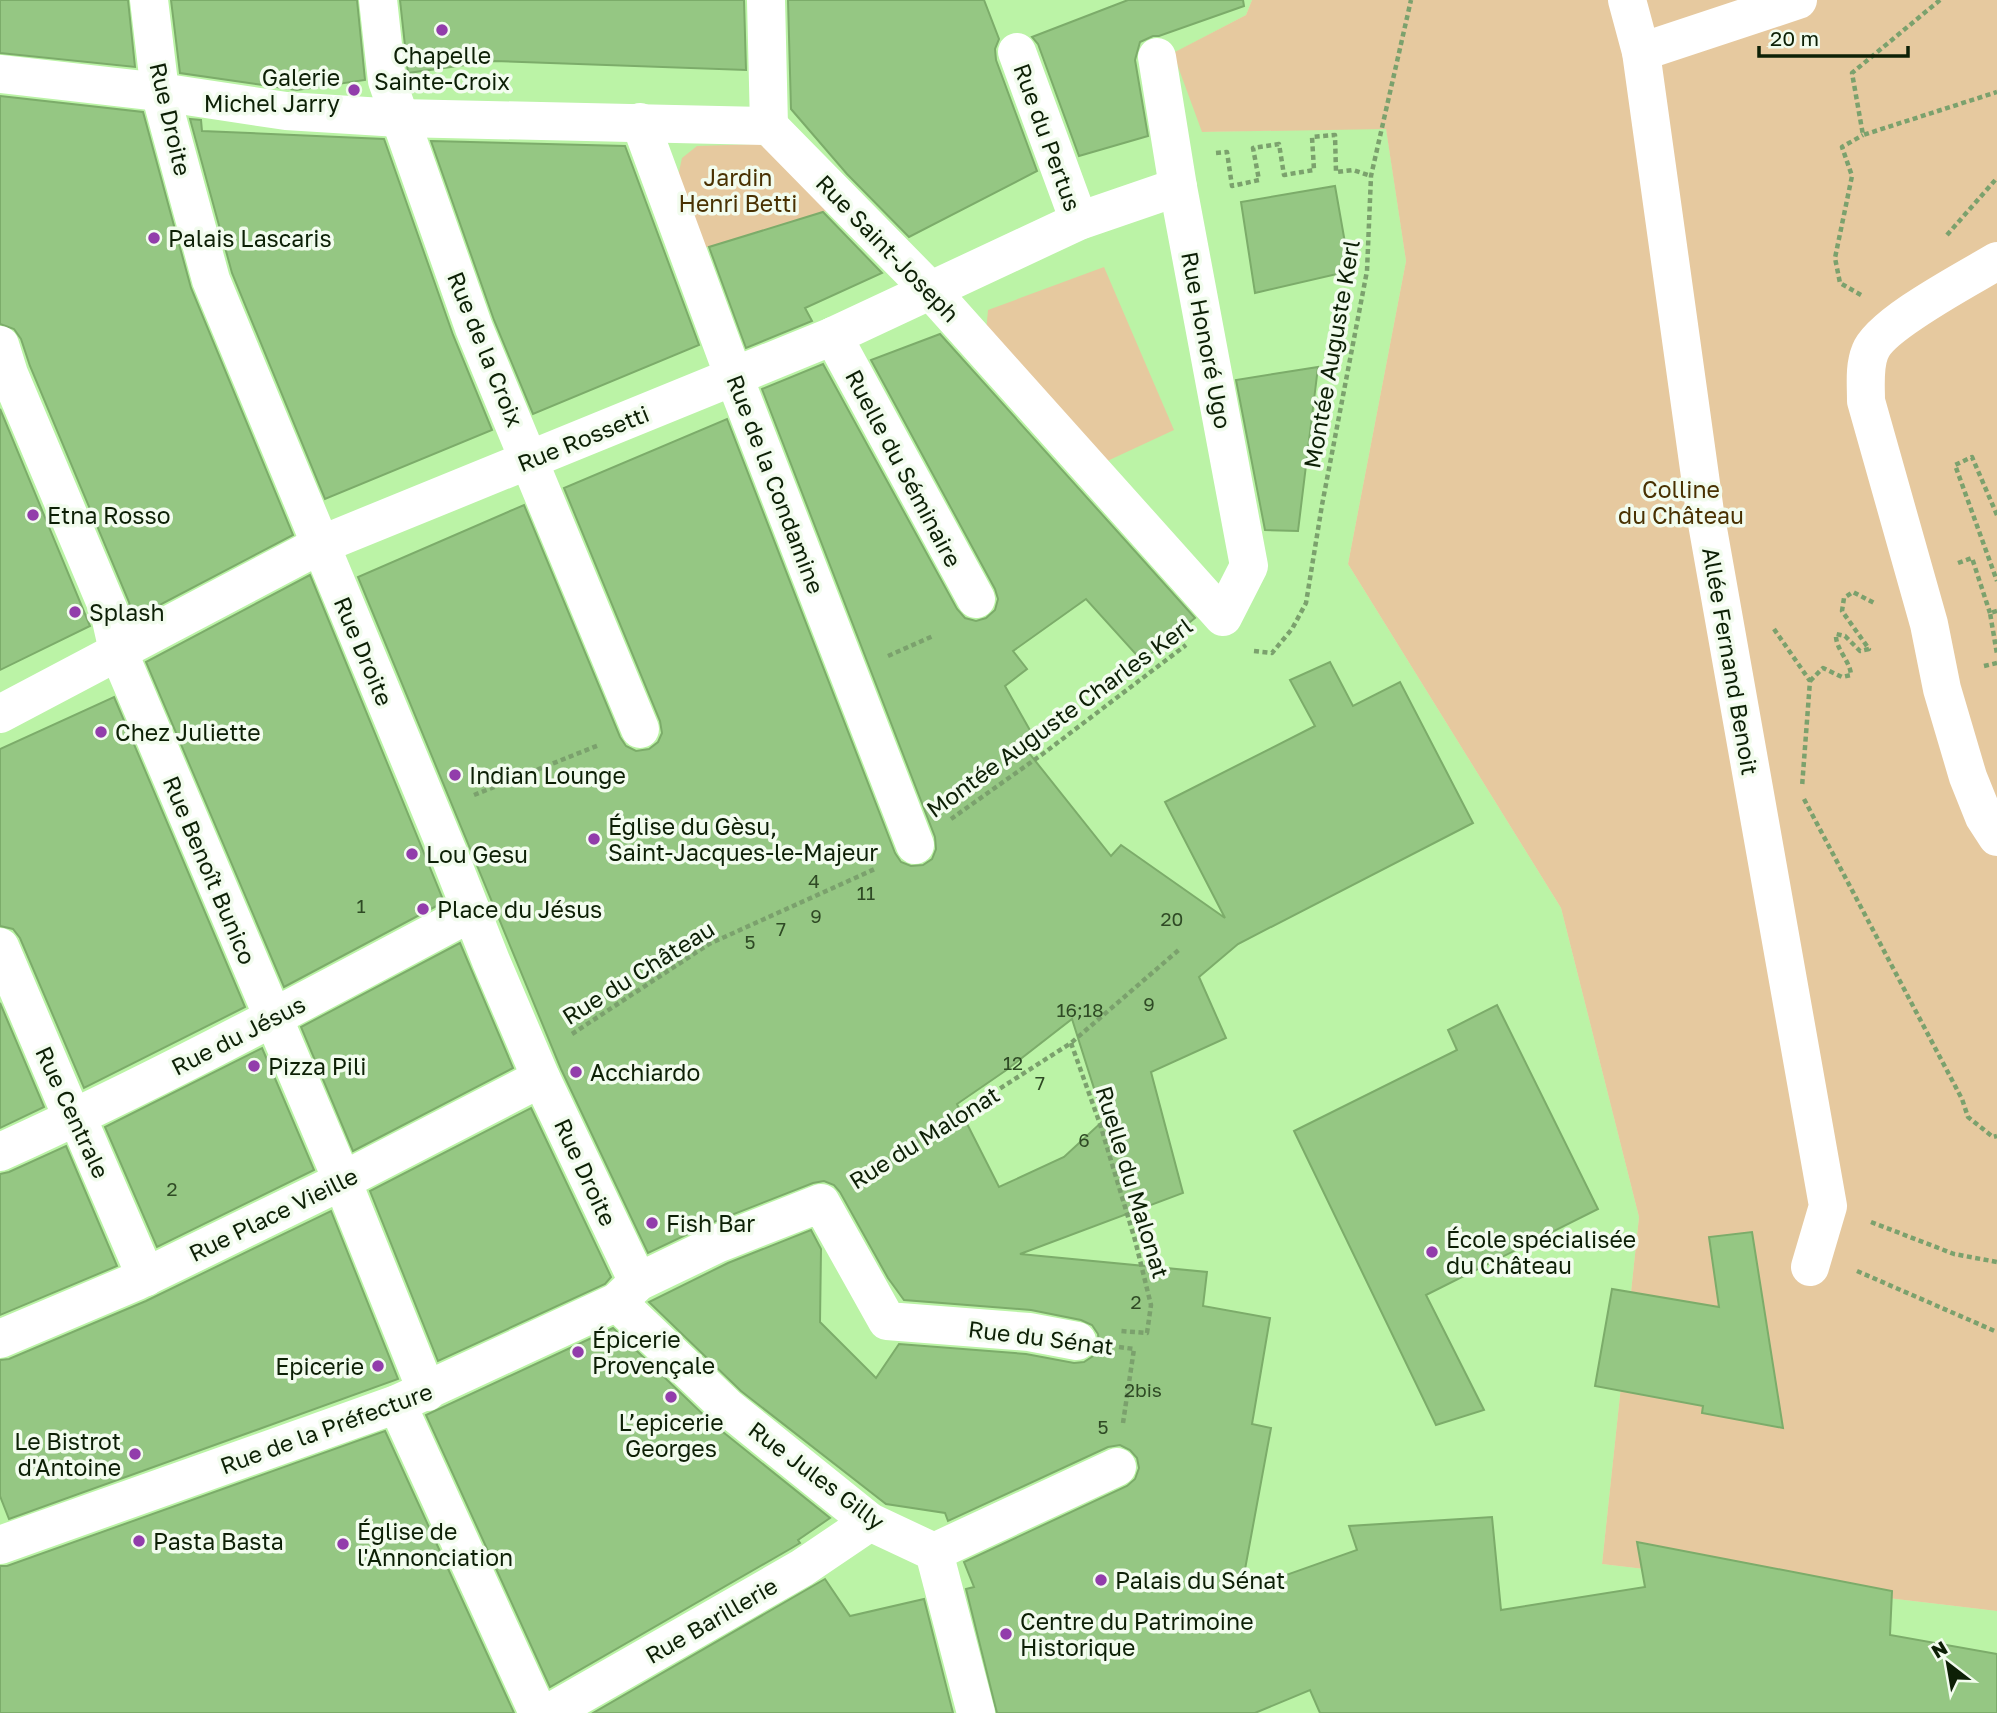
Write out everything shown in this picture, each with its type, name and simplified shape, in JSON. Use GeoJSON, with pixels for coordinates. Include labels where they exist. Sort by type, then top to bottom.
{"type":"FeatureCollection","features":[{"type":"Feature","properties":{"kind":"street","name":"Rue Droite"},"geometry":{"type":"LineString","coordinates":[[149,0],[160,92],[211,280],[628,1292]]}},
{"type":"Feature","properties":{"kind":"street","name":"Rue de la Croix"},"geometry":{"type":"LineString","coordinates":[[378,0],[387,81],[474,328],[640,729]]}},
{"type":"Feature","properties":{"kind":"street"},"geometry":{"type":"LineString","coordinates":[[0,74],[160,92],[286,111],[399,118],[769,126],[766,0]]}},
{"type":"Feature","properties":{"kind":"street","name":"Allée Fernand Benoit"},"geometry":{"type":"LineString","coordinates":[[1627,0],[1640,51],[1705,512],[1828,1206],[1810,1267]]}},
{"type":"Feature","properties":{"kind":"street"},"geometry":{"type":"LineString","coordinates":[[1640,51],[1798,0]]}},
{"type":"Feature","properties":{"kind":"street","name":"Rue du Pertus"},"geometry":{"type":"LineString","coordinates":[[1017,52],[1079,221]]}},
{"type":"Feature","properties":{"kind":"street","name":"Rue Honoré Ugo"},"geometry":{"type":"LineString","coordinates":[[1157,57],[1178,187],[1249,566],[1223,618]]}},
{"type":"Feature","properties":{"kind":"street","name":"Rue de la Condamine"},"geometry":{"type":"LineString","coordinates":[[640,122],[734,377],[915,845]]}},
{"type":"Feature","properties":{"kind":"street","name":"Rue Saint-Joseph"},"geometry":{"type":"LineString","coordinates":[[769,126],[931,291],[1223,618]]}},
{"type":"Feature","properties":{"kind":"street","name":"Rue Rossetti"},"geometry":{"type":"LineString","coordinates":[[0,714],[320,545],[832,336],[1079,221],[1178,187]]}},
{"type":"Feature","properties":{"kind":"street"},"geometry":{"type":"LineString","coordinates":[[1997,261],[1891,327],[1871,349],[1866,372],[1866,401],[1929,624],[1942,689],[1968,777],[1984,817],[1997,837]]}},
{"type":"Feature","properties":{"kind":"street","name":"Ruelle du Séminaire"},"geometry":{"type":"LineString","coordinates":[[832,336],[976,599]]}},
{"type":"Feature","properties":{"kind":"street","name":"Rue Benoît Bunico"},"geometry":{"type":"LineString","coordinates":[[0,345],[9,374],[109,611],[118,651],[342,1181],[412,1398],[538,1713]]}},
{"type":"Feature","properties":{"kind":"street","name":"Rue du Jésus"},"geometry":{"type":"LineString","coordinates":[[0,1152],[77,1117],[273,1018],[472,912]]}},
{"type":"Feature","properties":{"kind":"street","name":"Rue Centrale"},"geometry":{"type":"LineString","coordinates":[[0,947],[67,1105],[77,1117],[146,1277]]}},
{"type":"Feature","properties":{"kind":"street","name":"Rue Place Vieille"},"geometry":{"type":"LineString","coordinates":[[0,1339],[146,1277],[342,1181],[537,1069]]}},
{"type":"Feature","properties":{"kind":"street"},"geometry":{"type":"LineString","coordinates":[[628,1292],[719,1243],[821,1203]]}},
{"type":"Feature","properties":{"kind":"street","name":"Rue du Sénat"},"geometry":{"type":"LineString","coordinates":[[821,1203],[887,1321],[1029,1332],[1077,1341]]}},
{"type":"Feature","properties":{"kind":"street","name":"Rue de la Préfecture"},"geometry":{"type":"LineString","coordinates":[[1,1542],[412,1398],[628,1292]]}},
{"type":"Feature","properties":{"kind":"street","name":"Rue Jules Gilly"},"geometry":{"type":"LineString","coordinates":[[628,1292],[727,1407],[870,1521],[934,1552]]}},
{"type":"Feature","properties":{"kind":"street"},"geometry":{"type":"LineString","coordinates":[[976,1713],[934,1552],[1117,1468]]}},
{"type":"Feature","properties":{"kind":"street","name":"Rue Barillerie"},"geometry":{"type":"LineString","coordinates":[[549,1713],[802,1568],[870,1521]]}},
{"type":"Feature","properties":{"kind":"path","name":"Montée Auguste Kerl"},"geometry":{"type":"LineString","coordinates":[[1292,629],[1306,603],[1367,271],[1371,176],[1411,0]]}},
{"type":"Feature","properties":{"kind":"path"},"geometry":{"type":"LineString","coordinates":[[1863,135],[1852,73],[1940,0]]}},
{"type":"Feature","properties":{"kind":"path"},"geometry":{"type":"LineString","coordinates":[[1862,296],[1840,283],[1835,258],[1853,176],[1842,147],[1863,135],[1997,92]]}},
{"type":"Feature","properties":{"kind":"path"},"geometry":{"type":"LineString","coordinates":[[1214,154],[1227,152],[1232,186],[1259,180],[1253,148],[1279,144],[1284,175],[1304,172],[1314,170],[1312,137],[1335,135],[1336,172],[1353,170],[1371,176]]}},
{"type":"Feature","properties":{"kind":"path"},"geometry":{"type":"LineString","coordinates":[[1997,516],[1972,457],[1955,465],[1997,580]]}},
{"type":"Feature","properties":{"kind":"path"},"geometry":{"type":"LineString","coordinates":[[1952,565],[1972,558],[1990,613],[1997,654]]}},
{"type":"Feature","properties":{"kind":"path"},"geometry":{"type":"LineString","coordinates":[[1810,681],[1823,668],[1842,677],[1850,675],[1850,665],[1836,640],[1836,634],[1845,636],[1860,652],[1869,649],[1842,611],[1844,598],[1853,592],[1888,614],[1895,614],[1899,606],[1900,591],[1913,566]]}},
{"type":"Feature","properties":{"kind":"path"},"geometry":{"type":"LineString","coordinates":[[1990,613],[1997,611]]}},
{"type":"Feature","properties":{"kind":"path","name":"Montée Auguste Charles Kerl"},"geometry":{"type":"LineString","coordinates":[[915,845],[1044,753],[1223,618]]}},
{"type":"Feature","properties":{"kind":"path"},"geometry":{"type":"LineString","coordinates":[[431,812],[640,729]]}},
{"type":"Feature","properties":{"kind":"path"},"geometry":{"type":"LineString","coordinates":[[1802,794],[1962,1099],[1968,1117],[1993,1138],[1997,1136]]}},
{"type":"Feature","properties":{"kind":"path","name":"Rue du Château"},"geometry":{"type":"LineString","coordinates":[[537,1069],[709,944],[877,868],[915,845]]}},
{"type":"Feature","properties":{"kind":"path","name":"Rue du Malonat"},"geometry":{"type":"LineString","coordinates":[[821,1203],[1071,1044],[1181,948]]}},
{"type":"Feature","properties":{"kind":"path","name":"Ruelle du Malonat"},"geometry":{"type":"LineString","coordinates":[[1071,1044],[1100,1124],[1135,1240],[1151,1305],[1147,1333],[1078,1328],[1077,1341]]}},
{"type":"Feature","properties":{"kind":"path"},"geometry":{"type":"LineString","coordinates":[[1828,1206],[1954,1254],[1997,1262]]}},
{"type":"Feature","properties":{"kind":"path"},"geometry":{"type":"LineString","coordinates":[[1856,1270],[1997,1332]]}},
{"type":"Feature","properties":{"kind":"path","name":"Rue du Sénat"},"geometry":{"type":"LineString","coordinates":[[1077,1341],[1134,1349],[1117,1468]]}},
{"type":"Feature","properties":{"kind":"shaded area"},"geometry":{"type":"Polygon","coordinates":[[[0,0],[1252,0],[1246,15],[1174,53],[1203,132],[1386,128],[1406,261],[1348,564],[1561,908],[1639,1217],[1602,1564],[1997,1611],[1997,1713],[0,1713],[0,0]]]}},
{"type":"Feature","properties":{"kind":"green space","name":"Colline du Château"},"geometry":{"type":"Polygon","coordinates":[[[1252,0],[1997,0],[1997,1611],[1602,1564],[1639,1217],[1561,908],[1348,564],[1406,261],[1386,129],[1202,132],[1173,53],[1246,15],[1252,0]]]}},
{"type":"Feature","properties":{"kind":"green space","name":"Jardin Henri Betti"},"geometry":{"type":"Polygon","coordinates":[[[759,144],[779,155],[836,208],[704,248],[678,176],[682,158],[697,146],[759,144]]]}},
{"type":"Feature","properties":{"kind":"green space"},"geometry":{"type":"Polygon","coordinates":[[[1104,267],[1174,430],[1103,463],[986,332],[988,310],[1104,267]]]}},
{"type":"Feature","properties":{"kind":"building"},"geometry":{"type":"Polygon","coordinates":[[[0,0],[128,0],[135,67],[0,53],[0,0]]]}},
{"type":"Feature","properties":{"kind":"building"},"geometry":{"type":"Polygon","coordinates":[[[171,0],[357,0],[365,80],[297,90],[180,73],[171,0]]]}},
{"type":"Feature","properties":{"kind":"building"},"geometry":{"type":"Polygon","coordinates":[[[400,0],[744,0],[746,70],[493,61],[408,73],[400,0]]]}},
{"type":"Feature","properties":{"kind":"building"},"geometry":{"type":"Polygon","coordinates":[[[788,0],[984,0],[999,39],[995,49],[996,60],[1037,171],[909,237],[847,174],[791,109],[788,0]]]}},
{"type":"Feature","properties":{"kind":"building"},"geometry":{"type":"Polygon","coordinates":[[[1128,0],[1243,0],[1244,6],[1140,42],[1135,60],[1148,136],[1079,156],[1038,44],[1032,37],[1128,0]]]}},
{"type":"Feature","properties":{"kind":"building"},"geometry":{"type":"Polygon","coordinates":[[[0,96],[143,112],[191,288],[293,535],[133,619],[129,602],[21,339],[14,329],[0,324],[0,96]]]}},
{"type":"Feature","properties":{"kind":"building"},"geometry":{"type":"Polygon","coordinates":[[[190,119],[201,120],[202,131],[384,139],[453,335],[492,430],[325,499],[232,273],[190,119]]]}},
{"type":"Feature","properties":{"kind":"building"},"geometry":{"type":"Polygon","coordinates":[[[431,141],[625,146],[699,345],[533,414],[494,320],[431,141]]]}},
{"type":"Feature","properties":{"kind":"building"},"geometry":{"type":"Polygon","coordinates":[[[1335,186],[1350,271],[1255,293],[1241,202],[1335,186]]]}},
{"type":"Feature","properties":{"kind":"building"},"geometry":{"type":"Polygon","coordinates":[[[823,212],[882,273],[805,308],[812,321],[746,348],[709,247],[823,212]]]}},
{"type":"Feature","properties":{"kind":"building"},"geometry":{"type":"Polygon","coordinates":[[[940,334],[1195,618],[1142,661],[1086,599],[1013,651],[1027,669],[1005,686],[1036,741],[1025,748],[1111,856],[1121,845],[1225,918],[1165,802],[1315,726],[1290,680],[1330,662],[1353,706],[1400,682],[1473,823],[1238,944],[1199,977],[1226,1038],[1151,1072],[1183,1193],[1020,1254],[1207,1272],[1203,1306],[1270,1318],[1252,1424],[1271,1428],[1241,1591],[1357,1550],[1349,1526],[1492,1517],[1501,1610],[1645,1587],[1637,1542],[1892,1591],[1890,1635],[1997,1654],[1997,1713],[1320,1713],[1310,1690],[1255,1713],[997,1713],[966,1589],[974,1587],[964,1562],[1127,1486],[1135,1479],[1139,1468],[1137,1458],[1130,1450],[1120,1445],[1108,1447],[948,1521],[945,1513],[886,1504],[741,1391],[649,1302],[728,1263],[811,1230],[821,1249],[820,1322],[876,1378],[899,1344],[1026,1354],[1074,1363],[1084,1362],[1093,1356],[1099,1344],[1098,1334],[1092,1325],[1081,1320],[1031,1310],[904,1300],[888,1278],[840,1192],[834,1185],[824,1181],[711,1223],[648,1253],[561,1069],[358,577],[524,505],[620,737],[626,746],[636,751],[649,749],[658,742],[662,733],[660,721],[564,488],[727,419],[895,853],[901,862],[911,866],[923,865],[932,859],[936,849],[935,837],[762,389],[823,364],[957,609],[965,618],[976,621],[986,618],[995,610],[998,599],[995,589],[871,360],[940,334]],[[1072,1019],[957,1104],[999,1187],[1064,1157],[1104,1120],[1072,1019]]]}},
{"type":"Feature","properties":{"kind":"building"},"geometry":{"type":"Polygon","coordinates":[[[1318,367],[1298,531],[1265,530],[1236,380],[1318,367]]]}},
{"type":"Feature","properties":{"kind":"building"},"geometry":{"type":"Polygon","coordinates":[[[0,409],[90,626],[0,670],[0,409]]]}},
{"type":"Feature","properties":{"kind":"building"},"geometry":{"type":"Polygon","coordinates":[[[310,575],[444,902],[284,987],[146,662],[310,575]]]}},
{"type":"Feature","properties":{"kind":"building"},"geometry":{"type":"Polygon","coordinates":[[[114,697],[245,1007],[84,1088],[20,938],[13,929],[0,926],[0,749],[114,697]]]}},
{"type":"Feature","properties":{"kind":"building"},"geometry":{"type":"Polygon","coordinates":[[[460,943],[513,1068],[353,1151],[301,1027],[460,943]]]}},
{"type":"Feature","properties":{"kind":"building"},"geometry":{"type":"Polygon","coordinates":[[[0,1003],[44,1107],[0,1128],[0,1003]]]}},
{"type":"Feature","properties":{"kind":"building","name":"École spécialisée du Château"},"geometry":{"type":"Polygon","coordinates":[[[1497,1005],[1598,1209],[1426,1295],[1484,1410],[1436,1425],[1294,1131],[1457,1050],[1448,1030],[1497,1005]]]}},
{"type":"Feature","properties":{"kind":"building"},"geometry":{"type":"Polygon","coordinates":[[[262,1048],[314,1170],[157,1247],[105,1127],[262,1048]]]}},
{"type":"Feature","properties":{"kind":"building"},"geometry":{"type":"Polygon","coordinates":[[[531,1108],[611,1277],[605,1284],[438,1361],[370,1191],[531,1108]]]}},
{"type":"Feature","properties":{"kind":"building"},"geometry":{"type":"Polygon","coordinates":[[[66,1146],[117,1266],[0,1315],[0,1174],[66,1146]]]}},
{"type":"Feature","properties":{"kind":"building"},"geometry":{"type":"Polygon","coordinates":[[[331,1211],[398,1379],[9,1519],[0,1496],[0,1360],[9,1359],[146,1301],[331,1211]]]}},
{"type":"Feature","properties":{"kind":"building"},"geometry":{"type":"Polygon","coordinates":[[[1752,1232],[1783,1428],[1702,1413],[1703,1406],[1595,1386],[1612,1289],[1719,1307],[1709,1237],[1752,1232]]]}},
{"type":"Feature","properties":{"kind":"building"},"geometry":{"type":"Polygon","coordinates":[[[613,1328],[713,1424],[830,1518],[798,1540],[800,1543],[550,1687],[426,1415],[613,1328]]]}},
{"type":"Feature","properties":{"kind":"building"},"geometry":{"type":"Polygon","coordinates":[[[385,1431],[514,1713],[0,1713],[0,1566],[7,1566],[385,1431]]]}},
{"type":"Feature","properties":{"kind":"building"},"geometry":{"type":"Polygon","coordinates":[[[825,1579],[850,1616],[924,1599],[953,1713],[593,1713],[825,1579]]]}},
{"type":"Feature","properties":{"kind":"place","name":"Chapelle Sainte-Croix"},"geometry":{"type":"Point","coordinates":[442,30]}},
{"type":"Feature","properties":{"kind":"place","name":"Galerie Michel Jarry"},"geometry":{"type":"Point","coordinates":[354,90]}},
{"type":"Feature","properties":{"kind":"place","name":"Palais Lascaris"},"geometry":{"type":"Point","coordinates":[154,238]}},
{"type":"Feature","properties":{"kind":"place","name":"Etna Rosso"},"geometry":{"type":"Point","coordinates":[33,515]}},
{"type":"Feature","properties":{"kind":"place","name":"Splash"},"geometry":{"type":"Point","coordinates":[75,612]}},
{"type":"Feature","properties":{"kind":"place","name":"Chez Juliette"},"geometry":{"type":"Point","coordinates":[101,732]}},
{"type":"Feature","properties":{"kind":"place","name":"Indian Lounge"},"geometry":{"type":"Point","coordinates":[455,775]}},
{"type":"Feature","properties":{"kind":"place","name":"Église du Gèsu, Saint-Jacques-le-Majeur"},"geometry":{"type":"Point","coordinates":[594,839]}},
{"type":"Feature","properties":{"kind":"place","name":"Lou Gesu"},"geometry":{"type":"Point","coordinates":[412,854]}},
{"type":"Feature","properties":{"kind":"place","name":"Place du Jésus"},"geometry":{"type":"Point","coordinates":[423,909]}},
{"type":"Feature","properties":{"kind":"place","name":"Pizza Pili"},"geometry":{"type":"Point","coordinates":[254,1066]}},
{"type":"Feature","properties":{"kind":"place","name":"Acchiardo"},"geometry":{"type":"Point","coordinates":[576,1072]}},
{"type":"Feature","properties":{"kind":"place","name":"Fish Bar"},"geometry":{"type":"Point","coordinates":[652,1223]}},
{"type":"Feature","properties":{"kind":"place","name":"École spécialisée du Château"},"geometry":{"type":"Point","coordinates":[1432,1252]}},
{"type":"Feature","properties":{"kind":"place","name":"Épicerie Provençale"},"geometry":{"type":"Point","coordinates":[578,1352]}},
{"type":"Feature","properties":{"kind":"place","name":"Epicerie"},"geometry":{"type":"Point","coordinates":[378,1366]}},
{"type":"Feature","properties":{"kind":"place","name":"L’epicerie Georges"},"geometry":{"type":"Point","coordinates":[671,1397]}},
{"type":"Feature","properties":{"kind":"place","name":"Le Bistrot d'Antoine"},"geometry":{"type":"Point","coordinates":[135,1454]}},
{"type":"Feature","properties":{"kind":"place","name":"Pasta Basta"},"geometry":{"type":"Point","coordinates":[139,1541]}},
{"type":"Feature","properties":{"kind":"place","name":"Église de l'Annonciation"},"geometry":{"type":"Point","coordinates":[343,1544]}},
{"type":"Feature","properties":{"kind":"place","name":"Palais du Sénat"},"geometry":{"type":"Point","coordinates":[1101,1580]}},
{"type":"Feature","properties":{"kind":"place","name":"Centre du Patrimoine Historique"},"geometry":{"type":"Point","coordinates":[1006,1634]}}]}
